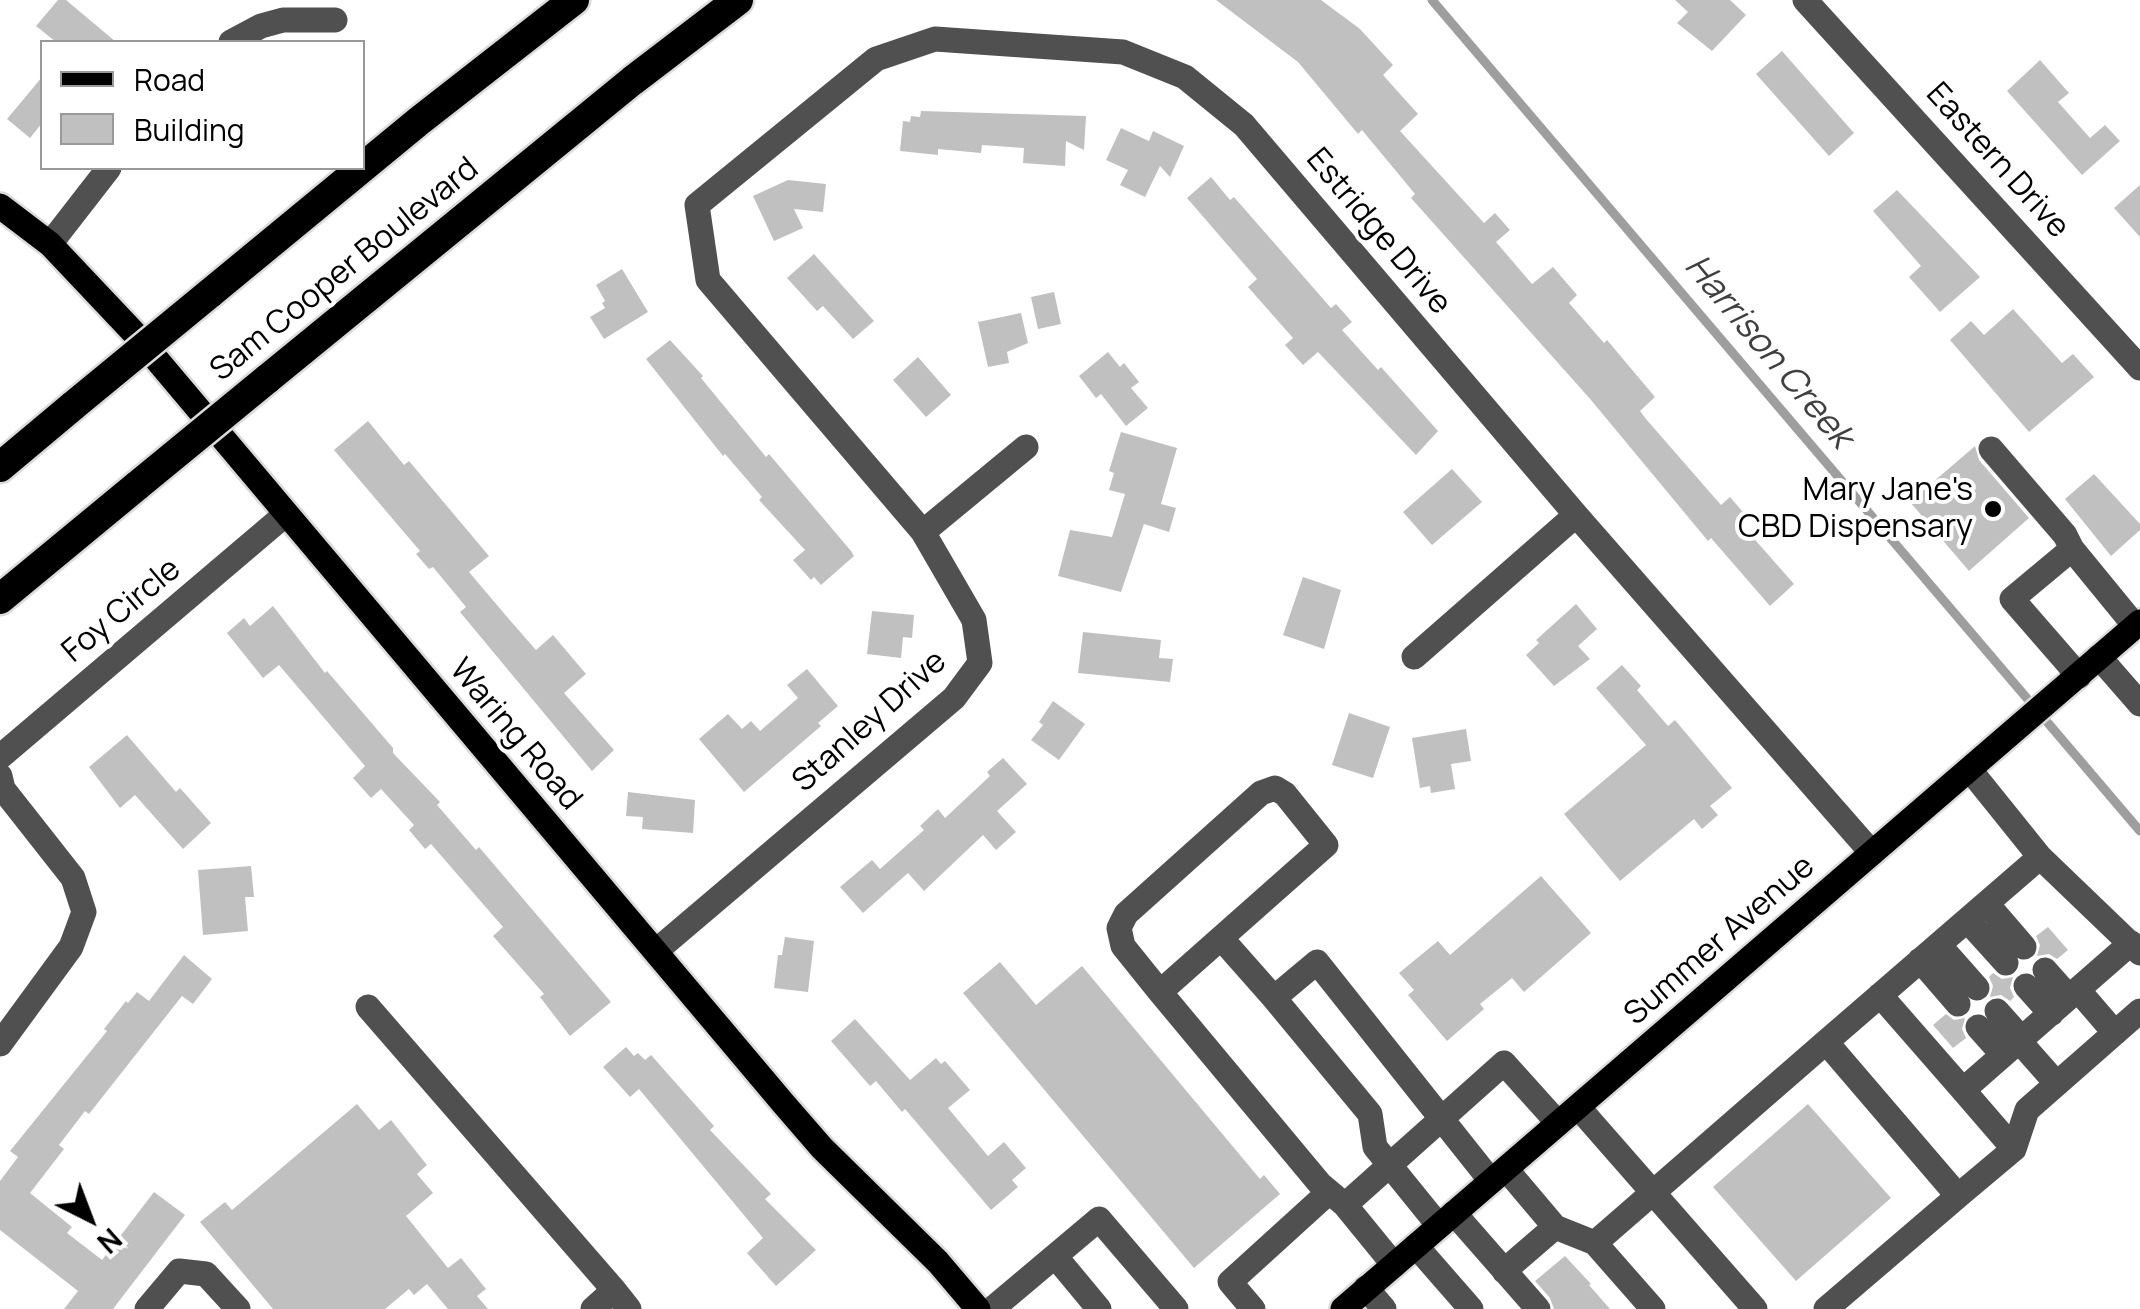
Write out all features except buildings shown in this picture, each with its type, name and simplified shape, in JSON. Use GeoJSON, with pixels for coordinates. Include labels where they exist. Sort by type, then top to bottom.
{"type":"FeatureCollection","features":[{"type":"Feature","properties":{"kind":"highway","name":"Sam Cooper Boulevard"},"geometry":{"type":"LineString","coordinates":[[365,168],[574,0]]}},
{"type":"Feature","properties":{"kind":"highway","name":"Sam Cooper Boulevard"},"geometry":{"type":"LineString","coordinates":[[0,599],[632,81],[738,0]]}},
{"type":"Feature","properties":{"kind":"highway","name":"Sam Cooper Boulevard"},"geometry":{"type":"LineString","coordinates":[[0,467],[363,170]]}},
{"type":"Feature","properties":{"kind":"main road","name":"Waring Road"},"geometry":{"type":"LineString","coordinates":[[0,206],[50,244],[136,334],[822,1148],[938,1262],[978,1309]]}},
{"type":"Feature","properties":{"kind":"main road","name":"Summer Avenue"},"geometry":{"type":"LineString","coordinates":[[1343,1309],[2138,624]]}},
{"type":"Feature","properties":{"kind":"street","name":"Eastern Drive"},"geometry":{"type":"LineString","coordinates":[[1805,0],[2138,361]]}},
{"type":"Feature","properties":{"kind":"street"},"geometry":{"type":"LineString","coordinates":[[235,40],[283,20],[335,20]]}},
{"type":"Feature","properties":{"kind":"street","name":"Estridge Drive"},"geometry":{"type":"LineString","coordinates":[[697,204],[876,59],[935,38],[1123,52],[1185,77],[1244,125],[1576,515],[1872,853]]}},
{"type":"Feature","properties":{"kind":"street"},"geometry":{"type":"LineString","coordinates":[[50,244],[106,170]]}},
{"type":"Feature","properties":{"kind":"street","name":"Stanley Drive"},"geometry":{"type":"LineString","coordinates":[[656,951],[954,698],[980,663],[974,620],[923,532],[708,280],[697,204]]}},
{"type":"Feature","properties":{"kind":"street"},"geometry":{"type":"LineString","coordinates":[[923,532],[1026,448]]}},
{"type":"Feature","properties":{"kind":"street"},"geometry":{"type":"LineString","coordinates":[[1991,449],[2138,624]]}},
{"type":"Feature","properties":{"kind":"street","name":"Foy Circle"},"geometry":{"type":"LineString","coordinates":[[0,757],[286,514]]}},
{"type":"Feature","properties":{"kind":"street"},"geometry":{"type":"LineString","coordinates":[[1414,657],[1576,515]]}},
{"type":"Feature","properties":{"kind":"street"},"geometry":{"type":"LineString","coordinates":[[2072,549],[2012,599],[2076,679]]}},
{"type":"Feature","properties":{"kind":"street"},"geometry":{"type":"LineString","coordinates":[[2099,657],[2140,704]]}},
{"type":"Feature","properties":{"kind":"street"},"geometry":{"type":"LineString","coordinates":[[1963,1090],[2066,1000],[2136,948],[2040,858],[1970,770]]}},
{"type":"Feature","properties":{"kind":"street"},"geometry":{"type":"LineString","coordinates":[[0,776],[3,789],[73,878],[84,912],[71,948],[0,1044]]}},
{"type":"Feature","properties":{"kind":"street"},"geometry":{"type":"LineString","coordinates":[[1160,992],[1326,844],[1285,794],[1274,788],[1261,792],[1126,914],[1119,928],[1123,946],[1160,992],[1394,1264]]}},
{"type":"Feature","properties":{"kind":"street"},"geometry":{"type":"LineString","coordinates":[[1595,1243],[2040,858]]}},
{"type":"Feature","properties":{"kind":"street"},"geometry":{"type":"LineString","coordinates":[[1977,912],[2015,955]]}},
{"type":"Feature","properties":{"kind":"street"},"geometry":{"type":"LineString","coordinates":[[1221,938],[1370,1114],[1375,1147],[1390,1166],[1504,1271],[1538,1309]]}},
{"type":"Feature","properties":{"kind":"street"},"geometry":{"type":"LineString","coordinates":[[1930,952],[1968,996]]}},
{"type":"Feature","properties":{"kind":"street"},"geometry":{"type":"LineString","coordinates":[[1274,998],[1317,962],[1442,1118],[1555,1227],[1595,1243],[1653,1309]]}},
{"type":"Feature","properties":{"kind":"street"},"geometry":{"type":"LineString","coordinates":[[2035,978],[2115,1033]]}},
{"type":"Feature","properties":{"kind":"street"},"geometry":{"type":"LineString","coordinates":[[1880,995],[2014,1149]]}},
{"type":"Feature","properties":{"kind":"street"},"geometry":{"type":"LineString","coordinates":[[368,1007],[621,1300],[593,1309]]}},
{"type":"Feature","properties":{"kind":"street"},"geometry":{"type":"LineString","coordinates":[[1826,1309],[2014,1149],[2028,1110],[2140,1011]]}},
{"type":"Feature","properties":{"kind":"street"},"geometry":{"type":"LineString","coordinates":[[1988,1019],[2057,1084]]}},
{"type":"Feature","properties":{"kind":"street"},"geometry":{"type":"LineString","coordinates":[[1826,1042],[1958,1196]]}},
{"type":"Feature","properties":{"kind":"street"},"geometry":{"type":"LineString","coordinates":[[1253,1309],[1230,1282],[1337,1199],[1390,1166],[1504,1062],[1653,1193],[1755,1309]]}},
{"type":"Feature","properties":{"kind":"street"},"geometry":{"type":"LineString","coordinates":[[992,1309],[1100,1218],[1176,1309]]}},
{"type":"Feature","properties":{"kind":"street"},"geometry":{"type":"LineString","coordinates":[[1504,1271],[1555,1227]]}},
{"type":"Feature","properties":{"kind":"street"},"geometry":{"type":"LineString","coordinates":[[1416,1246],[1471,1309]]}},
{"type":"Feature","properties":{"kind":"street"},"geometry":{"type":"LineString","coordinates":[[1055,1256],[1098,1309]]}},
{"type":"Feature","properties":{"kind":"street"},"geometry":{"type":"LineString","coordinates":[[147,1309],[179,1272],[206,1274],[238,1309]]}},
{"type":"Feature","properties":{"kind":"street"},"geometry":{"type":"LineString","coordinates":[[1366,1288],[1384,1309]]}},
{"type":"Feature","properties":{"kind":"waterway","name":"Harrison Creek"},"geometry":{"type":"LineString","coordinates":[[1432,0],[2140,831]]}},
{"type":"Feature","properties":{"kind":"place","name":"Mary Jane's CBD Dispensary"},"geometry":{"type":"Point","coordinates":[1993,509]}}]}
